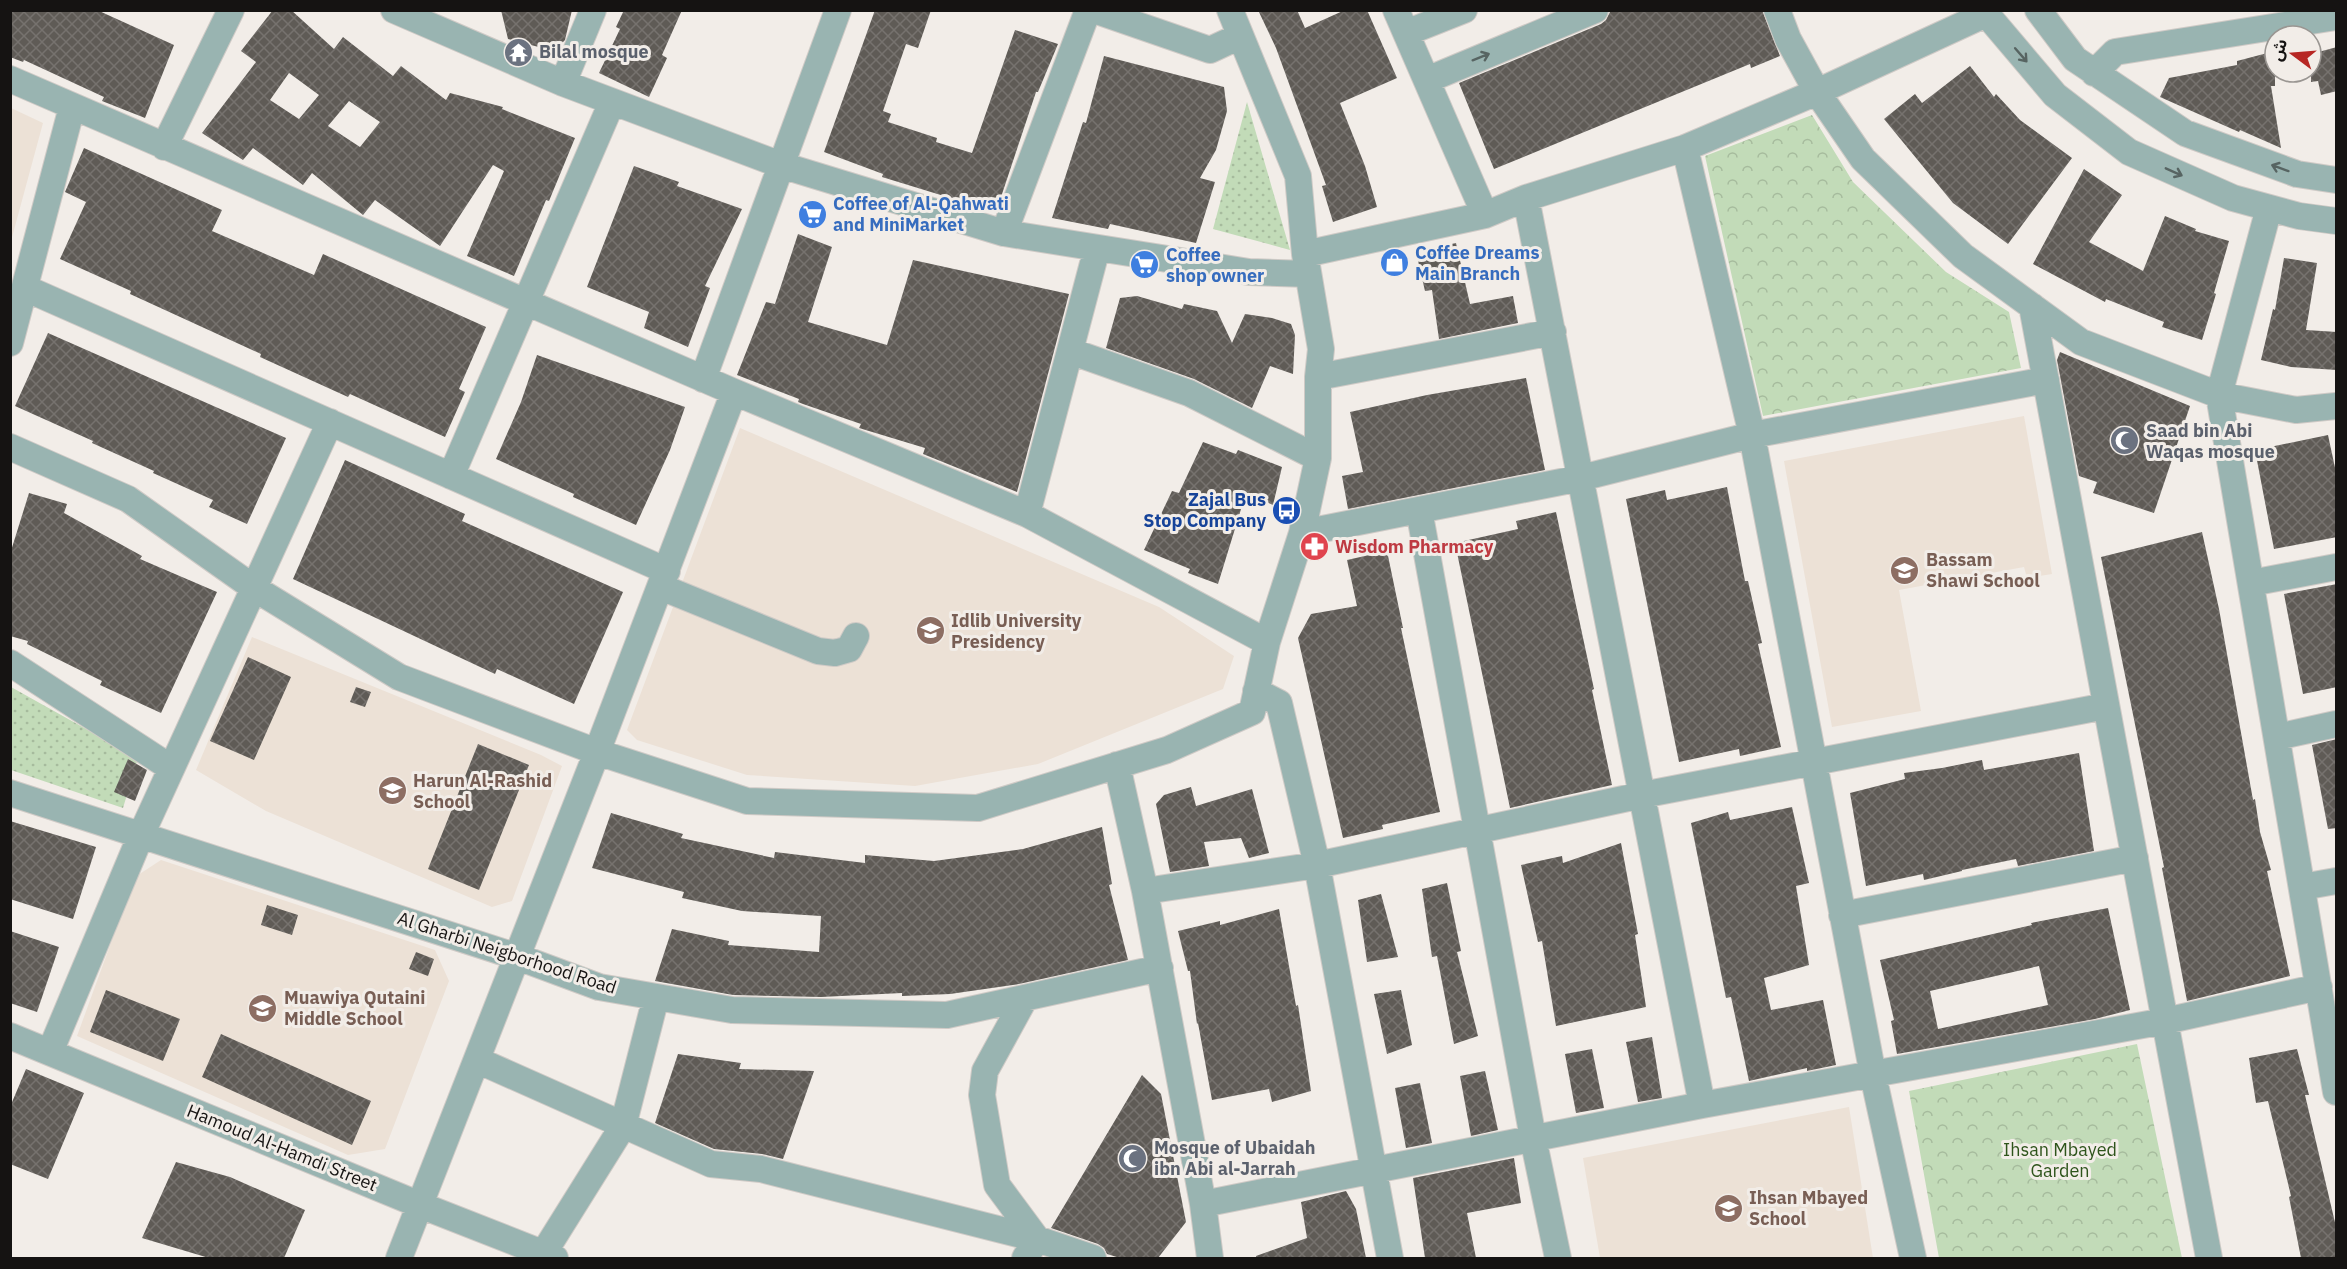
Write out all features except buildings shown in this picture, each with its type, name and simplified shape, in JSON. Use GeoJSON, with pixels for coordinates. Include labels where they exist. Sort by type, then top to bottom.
{"type":"FeatureCollection","features":[{"type":"Feature","properties":{"kind":"street"},"geometry":{"type":"LineString","coordinates":[[164,147],[231,10]]}},
{"type":"Feature","properties":{"kind":"street"},"geometry":{"type":"LineString","coordinates":[[394,10],[563,83],[782,165],[1004,233],[1249,272],[1306,264],[1485,215],[1526,198],[1685,148],[1817,92],[1984,12],[2055,95],[2129,152],[2233,198],[2299,216],[2337,221]]}},
{"type":"Feature","properties":{"kind":"street"},"geometry":{"type":"LineString","coordinates":[[563,83],[593,10]]}},
{"type":"Feature","properties":{"kind":"street"},"geometry":{"type":"LineString","coordinates":[[703,379],[838,10]]}},
{"type":"Feature","properties":{"kind":"street"},"geometry":{"type":"LineString","coordinates":[[1004,233],[1088,10]]}},
{"type":"Feature","properties":{"kind":"street"},"geometry":{"type":"LineString","coordinates":[[1094,10],[1210,50],[1240,36]]}},
{"type":"Feature","properties":{"kind":"street"},"geometry":{"type":"LineString","coordinates":[[10,447],[128,499],[254,588],[399,677],[597,752],[747,801],[978,808],[1167,750],[1252,712],[1267,642],[1302,533],[1318,458],[1318,377],[1321,349],[1306,264],[1298,176],[1230,10]]}},
{"type":"Feature","properties":{"kind":"street"},"geometry":{"type":"LineString","coordinates":[[1464,10],[1401,22],[1485,215]]}},
{"type":"Feature","properties":{"kind":"street"},"geometry":{"type":"LineString","coordinates":[[1427,80],[1595,10]]}},
{"type":"Feature","properties":{"kind":"street"},"geometry":{"type":"LineString","coordinates":[[1777,10],[1788,39],[1817,92],[1863,159],[1963,256],[2082,342],[2219,395],[2296,410],[2337,406]]}},
{"type":"Feature","properties":{"kind":"street"},"geometry":{"type":"LineString","coordinates":[[2038,10],[2074,60],[2185,134],[2297,174],[2337,180]]}},
{"type":"Feature","properties":{"kind":"street"},"geometry":{"type":"LineString","coordinates":[[2094,73],[2115,52],[2329,16]]}},
{"type":"Feature","properties":{"kind":"street"},"geometry":{"type":"LineString","coordinates":[[10,79],[703,379],[1027,514],[1267,642]]}},
{"type":"Feature","properties":{"kind":"street"},"geometry":{"type":"LineString","coordinates":[[451,476],[612,102]]}},
{"type":"Feature","properties":{"kind":"street"},"geometry":{"type":"LineString","coordinates":[[10,343],[72,107]]}},
{"type":"Feature","properties":{"kind":"street"},"geometry":{"type":"LineString","coordinates":[[1685,148],[1752,435],[1873,1075],[1913,1258]]}},
{"type":"Feature","properties":{"kind":"street"},"geometry":{"type":"LineString","coordinates":[[1526,198],[1702,1105]]}},
{"type":"Feature","properties":{"kind":"street"},"geometry":{"type":"LineString","coordinates":[[2269,208],[2219,395],[2319,987],[2332,1034],[2337,1092]]}},
{"type":"Feature","properties":{"kind":"street"},"geometry":{"type":"LineString","coordinates":[[1027,514],[1097,248]]}},
{"type":"Feature","properties":{"kind":"street"},"geometry":{"type":"LineString","coordinates":[[25,288],[451,476],[818,651],[835,653],[849,650],[856,636]]}},
{"type":"Feature","properties":{"kind":"street"},"geometry":{"type":"LineString","coordinates":[[2032,306],[2209,1258]]}},
{"type":"Feature","properties":{"kind":"street"},"geometry":{"type":"LineString","coordinates":[[1318,377],[1553,332]]}},
{"type":"Feature","properties":{"kind":"street"},"geometry":{"type":"LineString","coordinates":[[1070,351],[1189,393],[1318,458]]}},
{"type":"Feature","properties":{"kind":"street"},"geometry":{"type":"LineString","coordinates":[[1302,533],[1581,478],[1752,435],[2046,380]]}},
{"type":"Feature","properties":{"kind":"street"},"geometry":{"type":"LineString","coordinates":[[399,1258],[518,957],[734,392]]}},
{"type":"Feature","properties":{"kind":"street"},"geometry":{"type":"LineString","coordinates":[[50,1052],[141,835],[330,422]]}},
{"type":"Feature","properties":{"kind":"street"},"geometry":{"type":"LineString","coordinates":[[1419,510],[1533,1138],[1558,1258]]}},
{"type":"Feature","properties":{"kind":"street"},"geometry":{"type":"LineString","coordinates":[[2251,583],[2337,567]]}},
{"type":"Feature","properties":{"kind":"street"},"geometry":{"type":"LineString","coordinates":[[10,663],[171,768]]}},
{"type":"Feature","properties":{"kind":"street"},"geometry":{"type":"LineString","coordinates":[[1256,691],[1279,703],[1317,865],[1390,1258]]}},
{"type":"Feature","properties":{"kind":"street"},"geometry":{"type":"LineString","coordinates":[[1145,891],[1317,865],[1642,795],[2106,706]]}},
{"type":"Feature","properties":{"kind":"street"},"geometry":{"type":"LineString","coordinates":[[2277,737],[2337,724]]}},
{"type":"Feature","properties":{"kind":"street"},"geometry":{"type":"LineString","coordinates":[[1117,765],[1160,968],[1203,1204],[1210,1258]]}},
{"type":"Feature","properties":{"kind":"street","name":"Al Gharbi Neigborhood Road"},"geometry":{"type":"LineString","coordinates":[[10,793],[518,957],[599,987],[732,1011],[947,1015],[1160,968]]}},
{"type":"Feature","properties":{"kind":"street"},"geometry":{"type":"LineString","coordinates":[[1842,915],[2135,858]]}},
{"type":"Feature","properties":{"kind":"street"},"geometry":{"type":"LineString","coordinates":[[2302,887],[2337,881]]}},
{"type":"Feature","properties":{"kind":"street"},"geometry":{"type":"LineString","coordinates":[[1203,1204],[1375,1168],[1702,1105],[2165,1022],[2319,987]]}},
{"type":"Feature","properties":{"kind":"street"},"geometry":{"type":"LineString","coordinates":[[549,1256],[623,1126],[656,997]]}},
{"type":"Feature","properties":{"kind":"street"},"geometry":{"type":"LineString","coordinates":[[1025,998],[985,1071],[982,1095],[997,1185],[1031,1249]]}},
{"type":"Feature","properties":{"kind":"street","name":"Hamoud Al-Hamdi Street"},"geometry":{"type":"LineString","coordinates":[[10,1036],[549,1256]]}},
{"type":"Feature","properties":{"kind":"street"},"geometry":{"type":"LineString","coordinates":[[477,1059],[711,1164],[761,1169],[1031,1249],[1093,1258]]}},
{"type":"Feature","properties":{"kind":"shaded area"},"geometry":{"type":"Polygon","coordinates":[[[11,108],[43,123],[11,241],[11,108]]]}},
{"type":"Feature","properties":{"kind":"shaded area","name":"Bassam Shawi School"},"geometry":{"type":"Polygon","coordinates":[[[2024,416],[2052,574],[2027,578],[2024,567],[1899,590],[1921,711],[1832,727],[1784,461],[2024,416]]]}},
{"type":"Feature","properties":{"kind":"shaded area","name":"Idlib University Presidency"},"geometry":{"type":"Polygon","coordinates":[[[740,428],[1159,607],[1234,656],[1223,689],[1038,764],[915,786],[747,775],[637,740],[627,730],[740,428]]]}},
{"type":"Feature","properties":{"kind":"shaded area","name":"Harun Al-Rashid School"},"geometry":{"type":"Polygon","coordinates":[[[252,637],[541,755],[562,766],[512,901],[492,907],[266,811],[196,770],[252,637]]]}},
{"type":"Feature","properties":{"kind":"shaded area","name":"Muawiya Qutaini Middle School"},"geometry":{"type":"Polygon","coordinates":[[[161,860],[435,950],[449,981],[385,1149],[348,1155],[77,1036],[135,877],[161,860]]]}},
{"type":"Feature","properties":{"kind":"shaded area","name":"Ihsan Mbayed School"},"geometry":{"type":"Polygon","coordinates":[[[1849,1107],[1873,1258],[1600,1258],[1583,1158],[1849,1107]]]}},
{"type":"Feature","properties":{"kind":"green space"},"geometry":{"type":"Polygon","coordinates":[[[1247,102],[1290,250],[1213,229],[1247,102]]]}},
{"type":"Feature","properties":{"kind":"green space"},"geometry":{"type":"Polygon","coordinates":[[[1812,115],[1853,182],[1946,272],[2009,312],[2021,368],[1763,416],[1705,156],[1812,115]]]}},
{"type":"Feature","properties":{"kind":"green space"},"geometry":{"type":"Polygon","coordinates":[[[11,687],[138,758],[123,808],[11,770],[11,687]]]}},
{"type":"Feature","properties":{"kind":"green space","name":"Ihsan Mbayed Garden"},"geometry":{"type":"Polygon","coordinates":[[[2137,1044],[2182,1258],[1939,1258],[1909,1091],[2137,1044]]]}},
{"type":"Feature","properties":{"kind":"place","name":"Bilal mosque"},"geometry":{"type":"Point","coordinates":[518,52]}},
{"type":"Feature","properties":{"kind":"place","name":"Coffee of Al-Qahwati and MiniMarket"},"geometry":{"type":"Point","coordinates":[812,214]}},
{"type":"Feature","properties":{"kind":"place","name":"Coffee Dreams Main Branch"},"geometry":{"type":"Point","coordinates":[1394,263]}},
{"type":"Feature","properties":{"kind":"place","name":"Coffee shop owner"},"geometry":{"type":"Point","coordinates":[1145,265]}},
{"type":"Feature","properties":{"kind":"place","name":"Saad bin Abi Waqas mosque"},"geometry":{"type":"Point","coordinates":[2125,441]}},
{"type":"Feature","properties":{"kind":"place","name":"Zajal Bus Stop Company"},"geometry":{"type":"Point","coordinates":[1287,510]}},
{"type":"Feature","properties":{"kind":"place","name":"Wisdom Pharmacy"},"geometry":{"type":"Point","coordinates":[1314,547]}},
{"type":"Feature","properties":{"kind":"place","name":"Bassam Shawi School"},"geometry":{"type":"Point","coordinates":[1905,570]}},
{"type":"Feature","properties":{"kind":"place","name":"Idlib University Presidency"},"geometry":{"type":"Point","coordinates":[930,631]}},
{"type":"Feature","properties":{"kind":"place","name":"Harun Al-Rashid School"},"geometry":{"type":"Point","coordinates":[392,791]}},
{"type":"Feature","properties":{"kind":"place","name":"Muawiya Qutaini Middle School"},"geometry":{"type":"Point","coordinates":[263,1008]}},
{"type":"Feature","properties":{"kind":"place","name":"Mosque of Ubaidah ibn Abi al-Jarrah"},"geometry":{"type":"Point","coordinates":[1133,1158]}},
{"type":"Feature","properties":{"kind":"place","name":"Ihsan Mbayed School"},"geometry":{"type":"Point","coordinates":[1728,1208]}}]}
